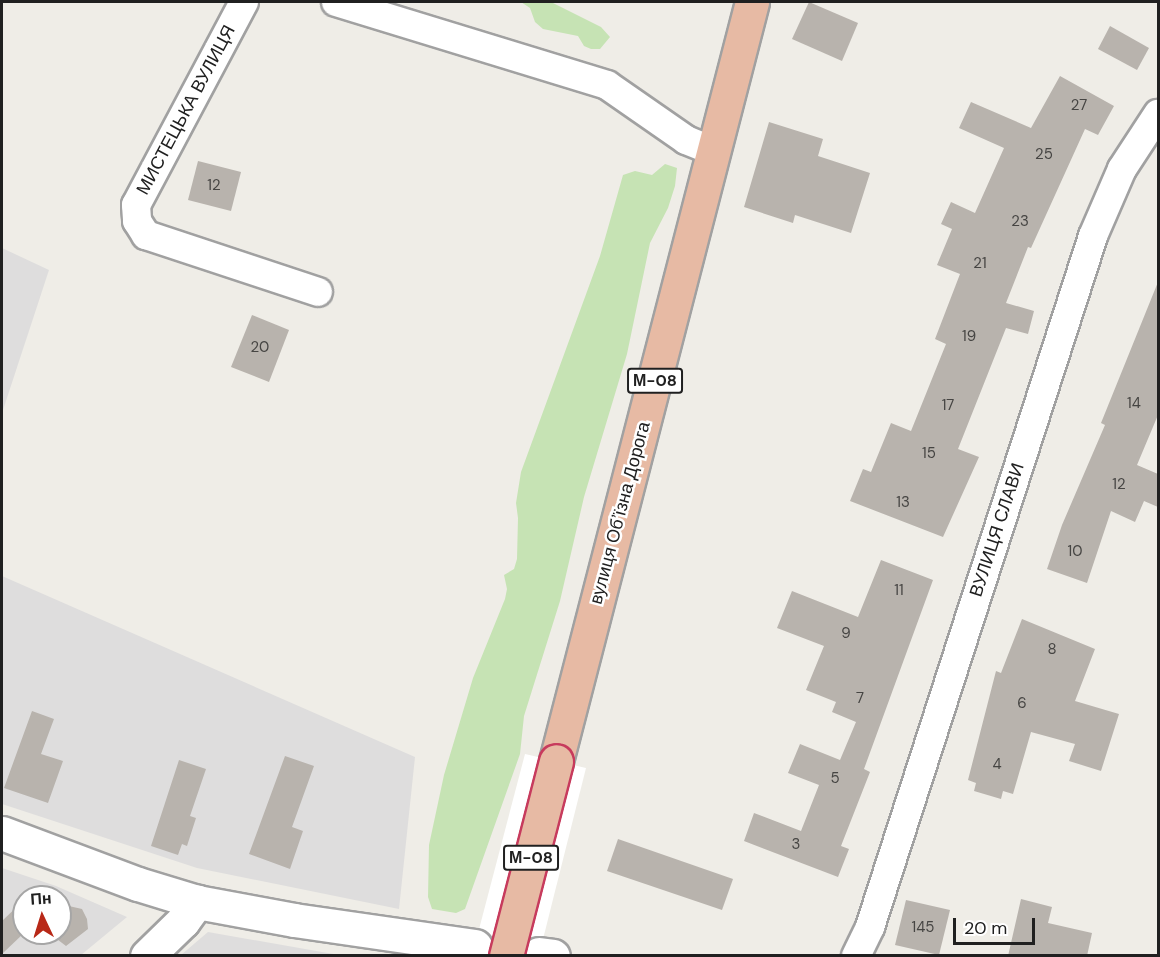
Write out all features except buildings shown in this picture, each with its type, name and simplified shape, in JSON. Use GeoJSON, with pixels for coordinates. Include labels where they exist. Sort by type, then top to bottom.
{"type":"FeatureCollection","features":[{"type":"Feature","properties":{"kind":"highway","name":"вулиця Обʼїзна Дорога"},"geometry":{"type":"LineString","coordinates":[[506,956],[752,2]]}},
{"type":"Feature","properties":{"kind":"street","name":"МИСТЕЦЬКА ВУЛИЦЯ"},"geometry":{"type":"LineString","coordinates":[[244,2],[136,205],[137,220],[146,235],[318,292]]}},
{"type":"Feature","properties":{"kind":"street"},"geometry":{"type":"LineString","coordinates":[[336,2],[607,85],[686,140],[715,152]]}},
{"type":"Feature","properties":{"kind":"street","name":"ВУЛИЦЯ СЛАВИ"},"geometry":{"type":"LineString","coordinates":[[856,956],[870,927],[1093,236],[1122,169],[1158,114]]}},
{"type":"Feature","properties":{"kind":"street"},"geometry":{"type":"LineString","coordinates":[[2,833],[138,884],[197,902],[294,920],[475,946]]}},
{"type":"Feature","properties":{"kind":"street"},"geometry":{"type":"LineString","coordinates":[[147,956],[183,921],[197,902]]}},
{"type":"Feature","properties":{"kind":"shaded area"},"geometry":{"type":"Polygon","coordinates":[[[2,248],[49,270],[2,413],[2,248]]]}},
{"type":"Feature","properties":{"kind":"shaded area"},"geometry":{"type":"Polygon","coordinates":[[[2,576],[415,757],[399,909],[197,868],[2,804],[2,576]]]}},
{"type":"Feature","properties":{"kind":"shaded area"},"geometry":{"type":"Polygon","coordinates":[[[2,868],[53,885],[12,885],[12,945],[72,945],[72,893],[127,917],[81,955],[2,956],[2,868]]]}},
{"type":"Feature","properties":{"kind":"shaded area"},"geometry":{"type":"Polygon","coordinates":[[[208,932],[339,955],[181,955],[208,932]]]}},
{"type":"Feature","properties":{"kind":"green space"},"geometry":{"type":"Polygon","coordinates":[[[521,2],[551,2],[601,27],[610,37],[600,49],[591,49],[584,46],[578,36],[543,29],[535,22],[530,8],[521,2]]]}},
{"type":"Feature","properties":{"kind":"green space"},"geometry":{"type":"Polygon","coordinates":[[[665,164],[677,168],[675,186],[668,208],[650,243],[627,354],[584,497],[560,601],[524,716],[520,754],[465,909],[456,913],[432,909],[428,897],[429,845],[444,775],[473,678],[505,599],[507,589],[504,575],[514,569],[517,559],[516,503],[521,472],[600,256],[623,175],[635,171],[652,175],[665,164]]]}},
{"type":"Feature","properties":{"kind":"pier"},"geometry":{"type":"Polygon","coordinates":[[[525,754],[586,768],[539,955],[472,956],[525,754]]]}}]}
